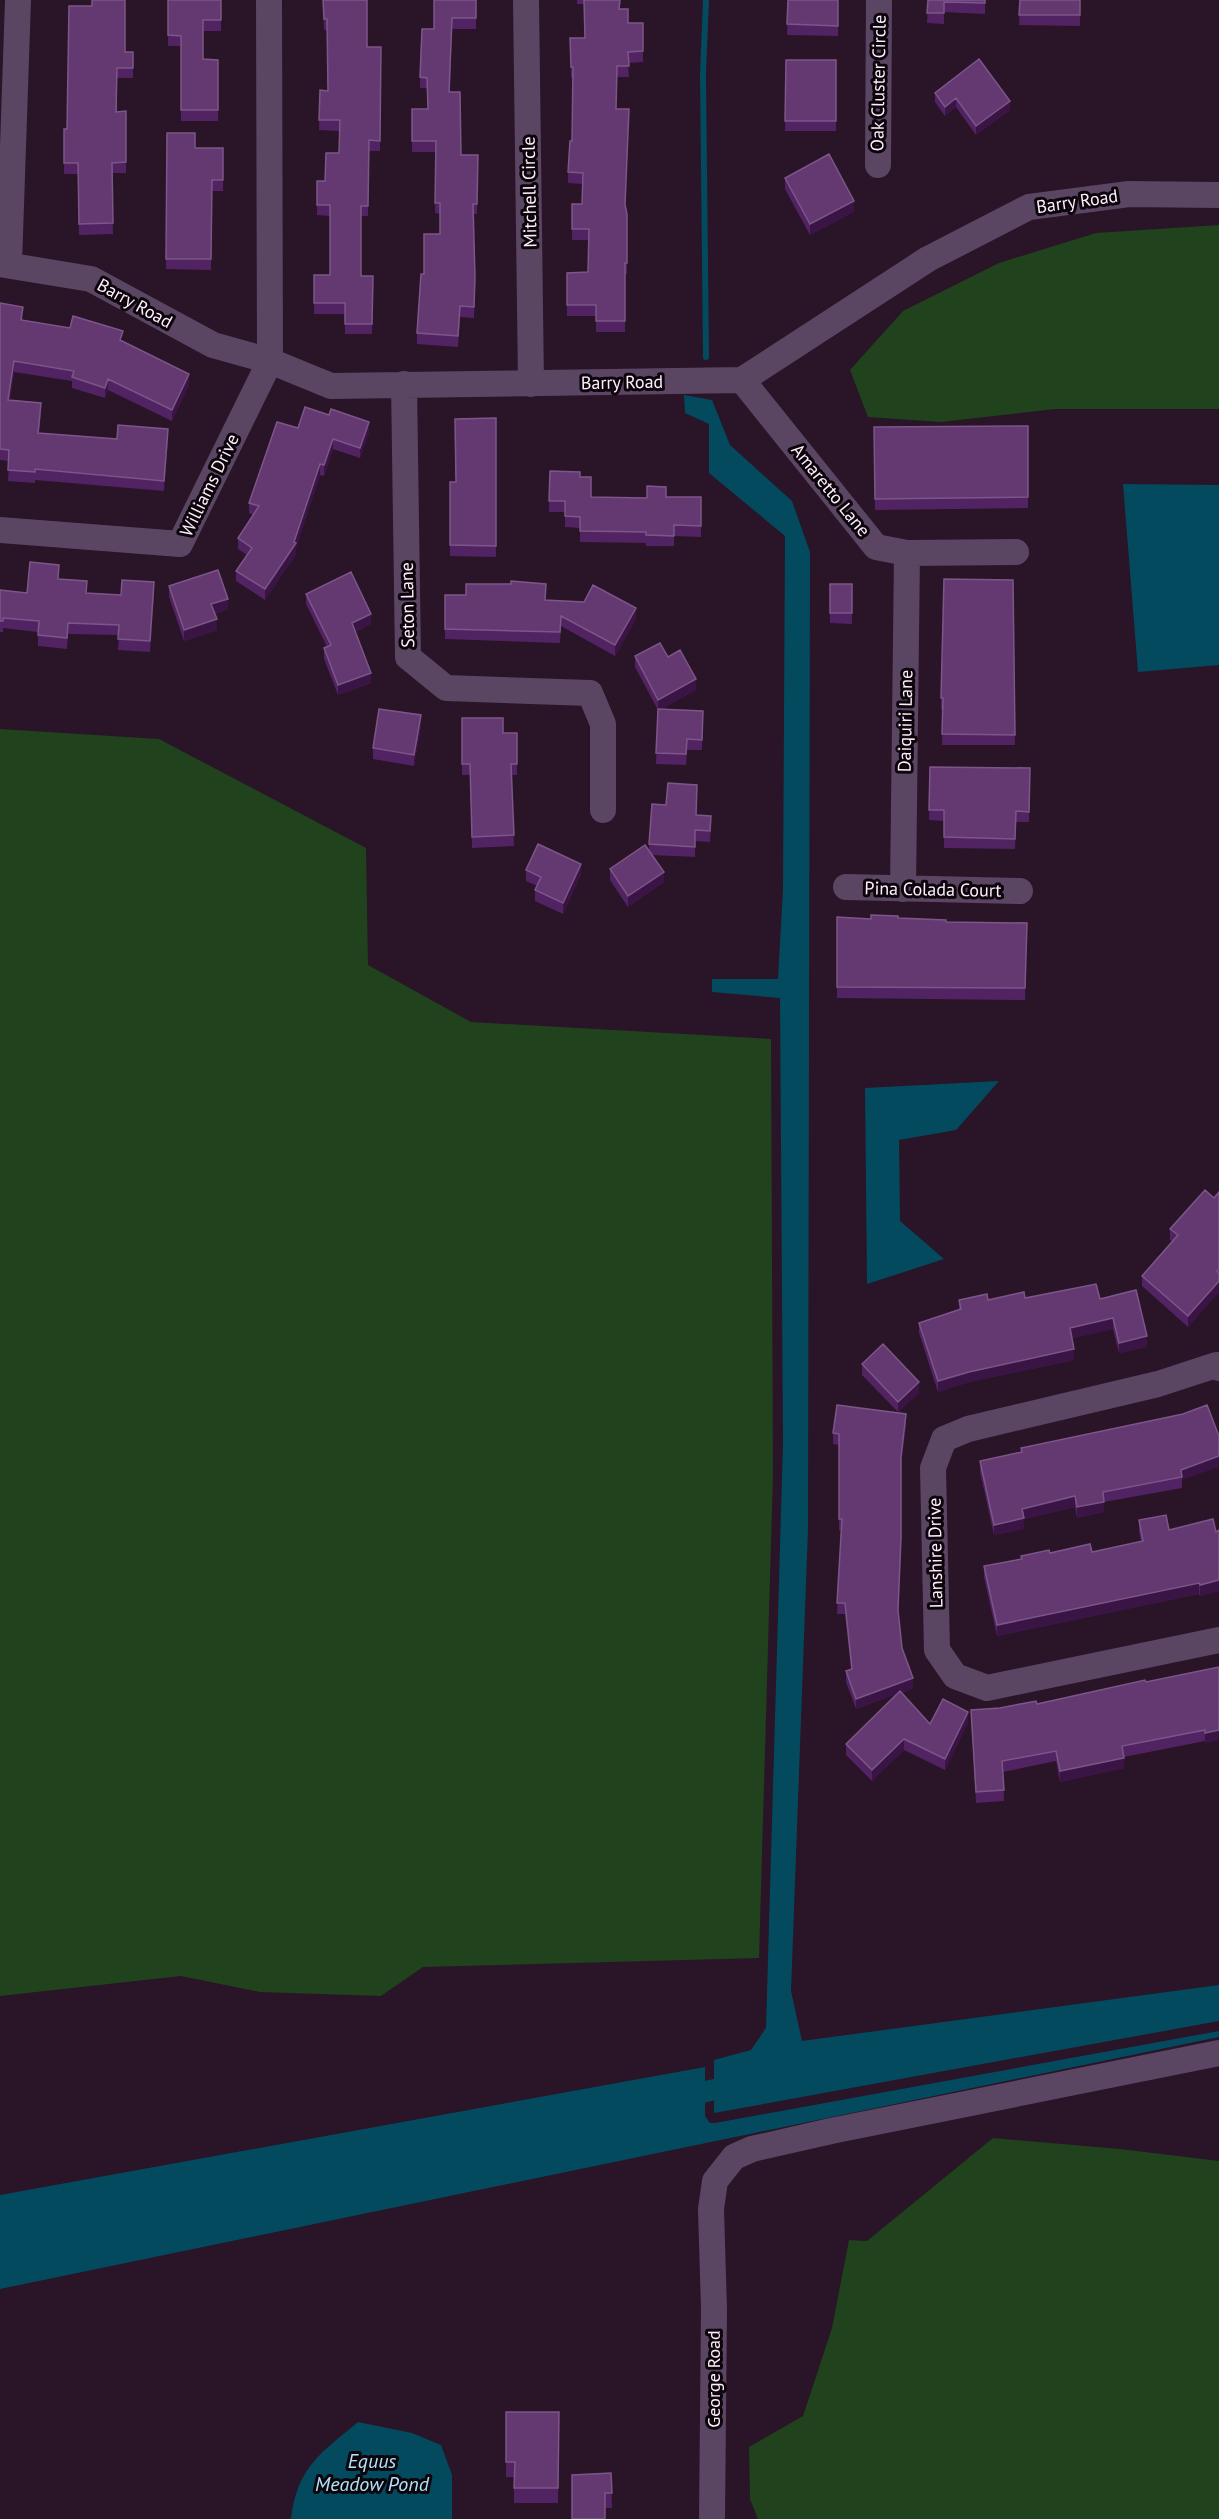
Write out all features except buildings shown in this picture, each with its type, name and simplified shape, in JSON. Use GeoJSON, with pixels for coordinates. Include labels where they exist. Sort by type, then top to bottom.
{"type":"FeatureCollection","features":[{"type":"Feature","properties":{"kind":"street"},"geometry":{"type":"LineString","coordinates":[[269,0],[270,361]]}},
{"type":"Feature","properties":{"kind":"street","name":"Mitchell Circle"},"geometry":{"type":"LineString","coordinates":[[526,0],[531,384]]}},
{"type":"Feature","properties":{"kind":"street","name":"Oak Cluster Circle"},"geometry":{"type":"LineString","coordinates":[[878,165],[879,0]]}},
{"type":"Feature","properties":{"kind":"street"},"geometry":{"type":"LineString","coordinates":[[5,264],[12,8]]}},
{"type":"Feature","properties":{"kind":"street","name":"Barry Road"},"geometry":{"type":"LineString","coordinates":[[5,264],[91,279],[213,345],[270,361],[331,386],[742,380],[928,259],[1029,207],[1130,194],[1219,195]]}},
{"type":"Feature","properties":{"kind":"street","name":"Williams Drive"},"geometry":{"type":"LineString","coordinates":[[0,530],[180,544],[270,361]]}},
{"type":"Feature","properties":{"kind":"street","name":"Amaretto Lane"},"geometry":{"type":"LineString","coordinates":[[742,380],[876,547],[907,553],[1016,552]]}},
{"type":"Feature","properties":{"kind":"street","name":"Seton Lane"},"geometry":{"type":"LineString","coordinates":[[404,384],[408,657],[446,688],[590,693],[603,724],[603,810]]}},
{"type":"Feature","properties":{"kind":"street","name":"Daiquiri Lane"},"geometry":{"type":"LineString","coordinates":[[903,889],[907,553]]}},
{"type":"Feature","properties":{"kind":"street","name":"Pina Colada Court"},"geometry":{"type":"LineString","coordinates":[[846,887],[1020,891]]}},
{"type":"Feature","properties":{"kind":"street","name":"Lanshire Drive"},"geometry":{"type":"LineString","coordinates":[[1218,1365],[1158,1384],[968,1429],[944,1439],[933,1468],[937,1650],[955,1676],[987,1688],[1219,1640]]}},
{"type":"Feature","properties":{"kind":"street","name":"George Road"},"geometry":{"type":"LineString","coordinates":[[712,2519],[711,2209],[715,2181],[734,2157],[752,2149],[831,2131],[1219,2053]]}},
{"type":"Feature","properties":{"kind":"green space"},"geometry":{"type":"Polygon","coordinates":[[[1219,225],[1219,409],[1055,409],[941,422],[868,417],[850,370],[903,311],[999,263],[1096,233],[1219,225]]]}},
{"type":"Feature","properties":{"kind":"green space"},"geometry":{"type":"Polygon","coordinates":[[[0,729],[159,739],[366,848],[368,965],[471,1022],[771,1039],[773,1474],[759,1958],[423,1967],[381,1996],[260,1992],[181,1976],[0,1996],[0,729]]]}},
{"type":"Feature","properties":{"kind":"green space"},"geometry":{"type":"Polygon","coordinates":[[[993,2138],[1120,2149],[1219,2161],[1219,2519],[758,2519],[750,2499],[749,2447],[803,2416],[832,2328],[849,2240],[867,2241],[993,2138]]]}},
{"type":"Feature","properties":{"kind":"water"},"geometry":{"type":"Polygon","coordinates":[[[684,395],[712,400],[730,445],[792,501],[810,552],[808,1529],[791,1991],[802,2041],[1219,1985],[1219,2021],[714,2113],[714,2060],[751,2050],[766,2028],[783,1443],[780,998],[712,992],[712,979],[778,979],[783,889],[785,536],[709,473],[709,424],[685,413],[684,395]]]}},
{"type":"Feature","properties":{"kind":"water"},"geometry":{"type":"Polygon","coordinates":[[[1123,484],[1219,485],[1219,665],[1138,672],[1123,484]]]}},
{"type":"Feature","properties":{"kind":"water"},"geometry":{"type":"Polygon","coordinates":[[[999,1081],[956,1130],[899,1140],[900,1221],[944,1259],[867,1284],[865,1088],[999,1081]]]}},
{"type":"Feature","properties":{"kind":"water"},"geometry":{"type":"Polygon","coordinates":[[[1219,2031],[1219,2037],[0,2289],[0,2195],[705,2067],[705,2116],[710,2123],[715,2123],[1219,2031]]]}},
{"type":"Feature","properties":{"kind":"water","name":"Equus Meadow Pond"},"geometry":{"type":"Polygon","coordinates":[[[358,2422],[412,2433],[441,2445],[452,2475],[452,2519],[291,2519],[294,2501],[305,2474],[322,2453],[358,2422]]]}},
{"type":"Feature","properties":{"kind":"waterway"},"geometry":{"type":"LineString","coordinates":[[706,0],[703,74],[706,357]]}},
{"type":"Feature","properties":{"kind":"waterway"},"geometry":{"type":"LineString","coordinates":[[679,2098],[742,2083]]}}]}
